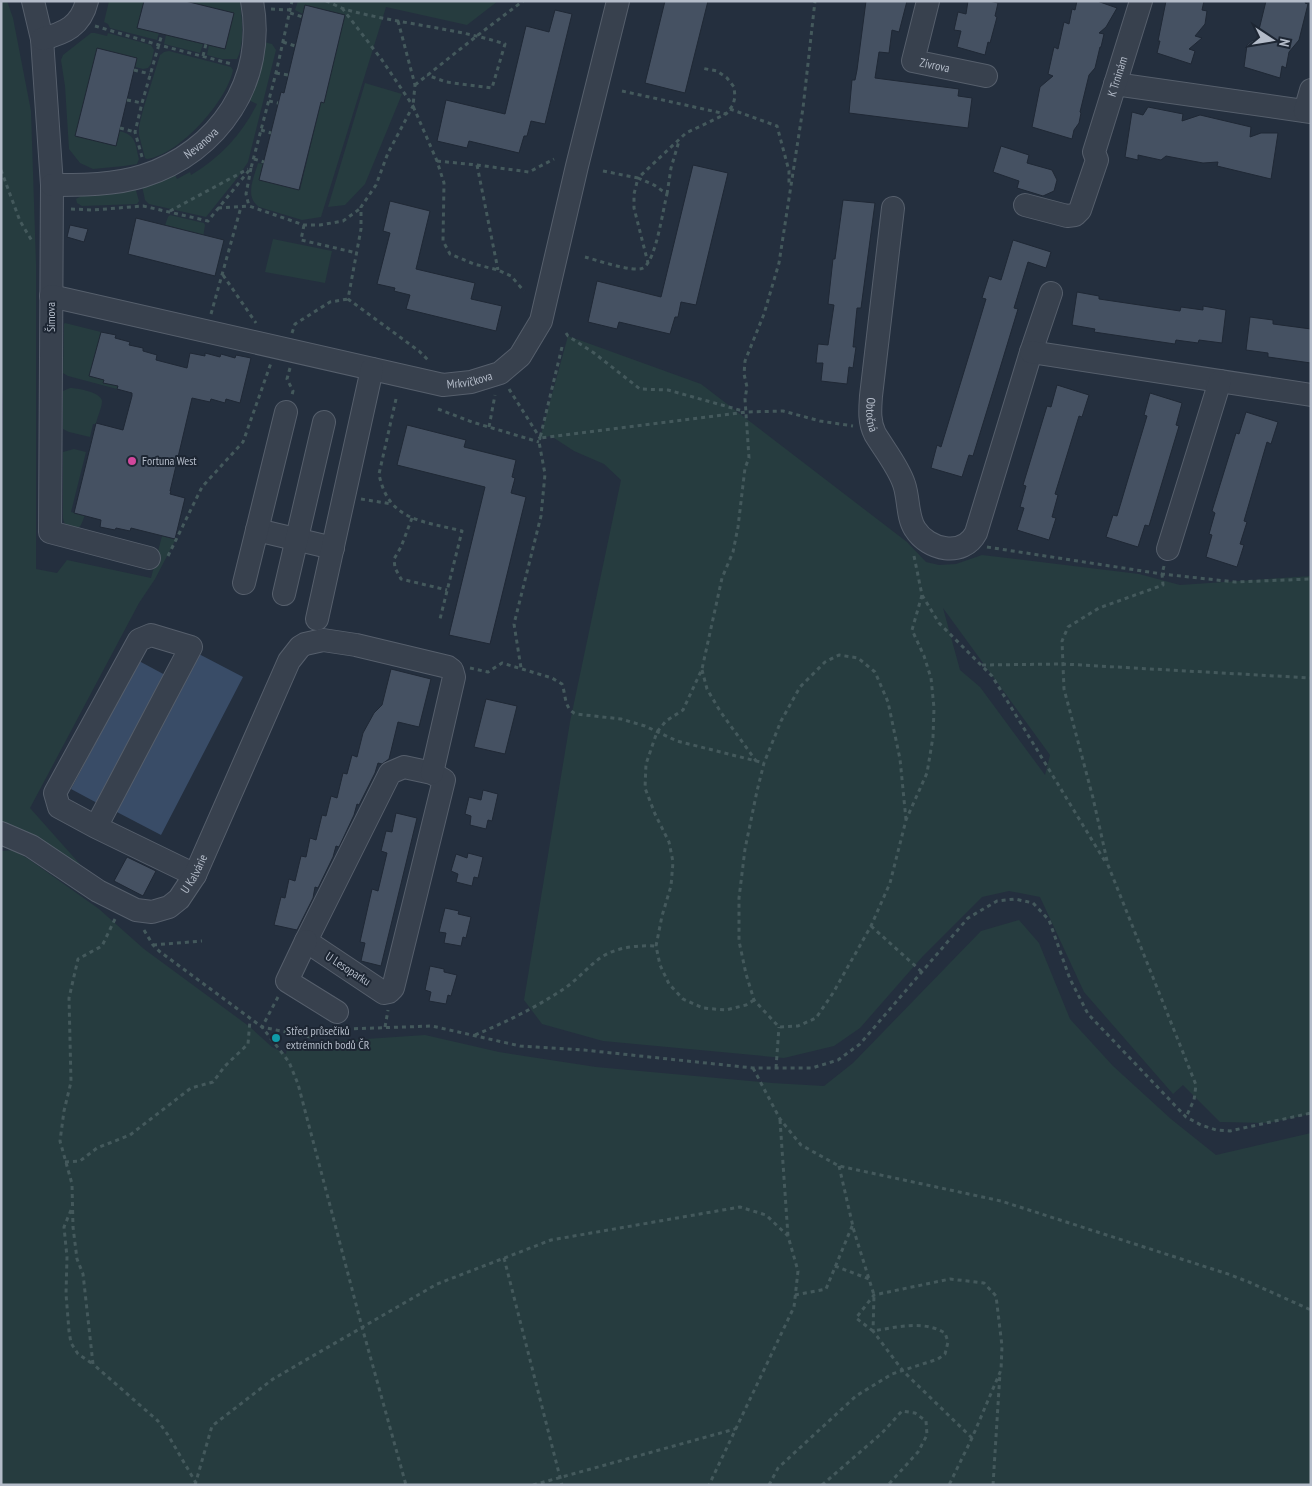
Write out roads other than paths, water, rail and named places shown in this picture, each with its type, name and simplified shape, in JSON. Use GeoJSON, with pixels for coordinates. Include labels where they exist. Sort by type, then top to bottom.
{"type":"FeatureCollection","features":[{"type":"Feature","properties":{"kind":"street","name":"Šímova"},"geometry":{"type":"LineString","coordinates":[[33,1],[42,39],[52,185],[50,532],[157,560]]}},
{"type":"Feature","properties":{"kind":"street"},"geometry":{"type":"LineString","coordinates":[[42,39],[66,32],[73,26],[86,8],[88,1]]}},
{"type":"Feature","properties":{"kind":"street","name":"Mrkvičkova"},"geometry":{"type":"LineString","coordinates":[[51,296],[280,355],[372,369],[443,385],[471,382],[497,384],[520,356],[541,321],[618,1]]}},
{"type":"Feature","properties":{"kind":"street","name":"Zívrova"},"geometry":{"type":"LineString","coordinates":[[928,1],[913,61],[986,76]]}},
{"type":"Feature","properties":{"kind":"street","name":"K Trninám"},"geometry":{"type":"LineString","coordinates":[[1025,205],[1067,216],[1075,215],[1080,210],[1097,160],[1094,152],[1141,1]]}},
{"type":"Feature","properties":{"kind":"street","name":"Nevanova"},"geometry":{"type":"LineString","coordinates":[[52,185],[115,182],[144,175],[172,164],[202,144],[221,126],[246,82],[253,60],[254,34],[260,5]]}},
{"type":"Feature","properties":{"kind":"street"},"geometry":{"type":"LineString","coordinates":[[1115,84],[1309,104]]}},
{"type":"Feature","properties":{"kind":"street","name":"Obtočná"},"geometry":{"type":"LineString","coordinates":[[893,208],[870,418],[875,434],[902,478],[914,528],[923,538],[935,546],[953,549],[961,548],[972,535],[1031,352]]}},
{"type":"Feature","properties":{"kind":"street"},"geometry":{"type":"LineString","coordinates":[[1051,293],[1031,352],[1311,395]]}},
{"type":"Feature","properties":{"kind":"street"},"geometry":{"type":"LineString","coordinates":[[317,619],[372,369]]}},
{"type":"Feature","properties":{"kind":"street"},"geometry":{"type":"LineString","coordinates":[[1168,549],[1220,381]]}},
{"type":"Feature","properties":{"kind":"street"},"geometry":{"type":"LineString","coordinates":[[244,583],[288,407]]}},
{"type":"Feature","properties":{"kind":"street"},"geometry":{"type":"LineString","coordinates":[[284,594],[324,422]]}},
{"type":"Feature","properties":{"kind":"street"},"geometry":{"type":"LineString","coordinates":[[257,530],[333,548]]}},
{"type":"Feature","properties":{"kind":"street"},"geometry":{"type":"LineString","coordinates":[[96,827],[191,648],[151,636],[139,640],[55,793],[60,807],[96,827],[195,875]]}},
{"type":"Feature","properties":{"kind":"street","name":"U Kalvárie"},"geometry":{"type":"LineString","coordinates":[[1,833],[31,846],[98,891],[136,910],[152,912],[169,907],[179,898],[195,875],[289,661],[300,647],[323,640],[451,668],[454,677],[432,773]]}},
{"type":"Feature","properties":{"kind":"street"},"geometry":{"type":"LineString","coordinates":[[337,1012],[287,981],[390,774],[404,767],[432,773]]}},
{"type":"Feature","properties":{"kind":"street","name":"U Lesoparku"},"geometry":{"type":"LineString","coordinates":[[306,941],[384,993],[389,992],[393,988],[444,780],[432,773]]}},
{"type":"Feature","properties":{"kind":"water"},"geometry":{"type":"Polygon","coordinates":[[[197,653],[243,677],[161,835],[115,811],[197,653]]]}},
{"type":"Feature","properties":{"kind":"water"},"geometry":{"type":"Polygon","coordinates":[[[139,661],[167,676],[99,804],[71,789],[139,661]]]}},
{"type":"Feature","properties":{"kind":"place","name":"Fortuna West"},"geometry":{"type":"Point","coordinates":[132,461]}},
{"type":"Feature","properties":{"kind":"place","name":"Střed průsečíků extrémních bodů ČR"},"geometry":{"type":"Point","coordinates":[276,1038]}}]}
